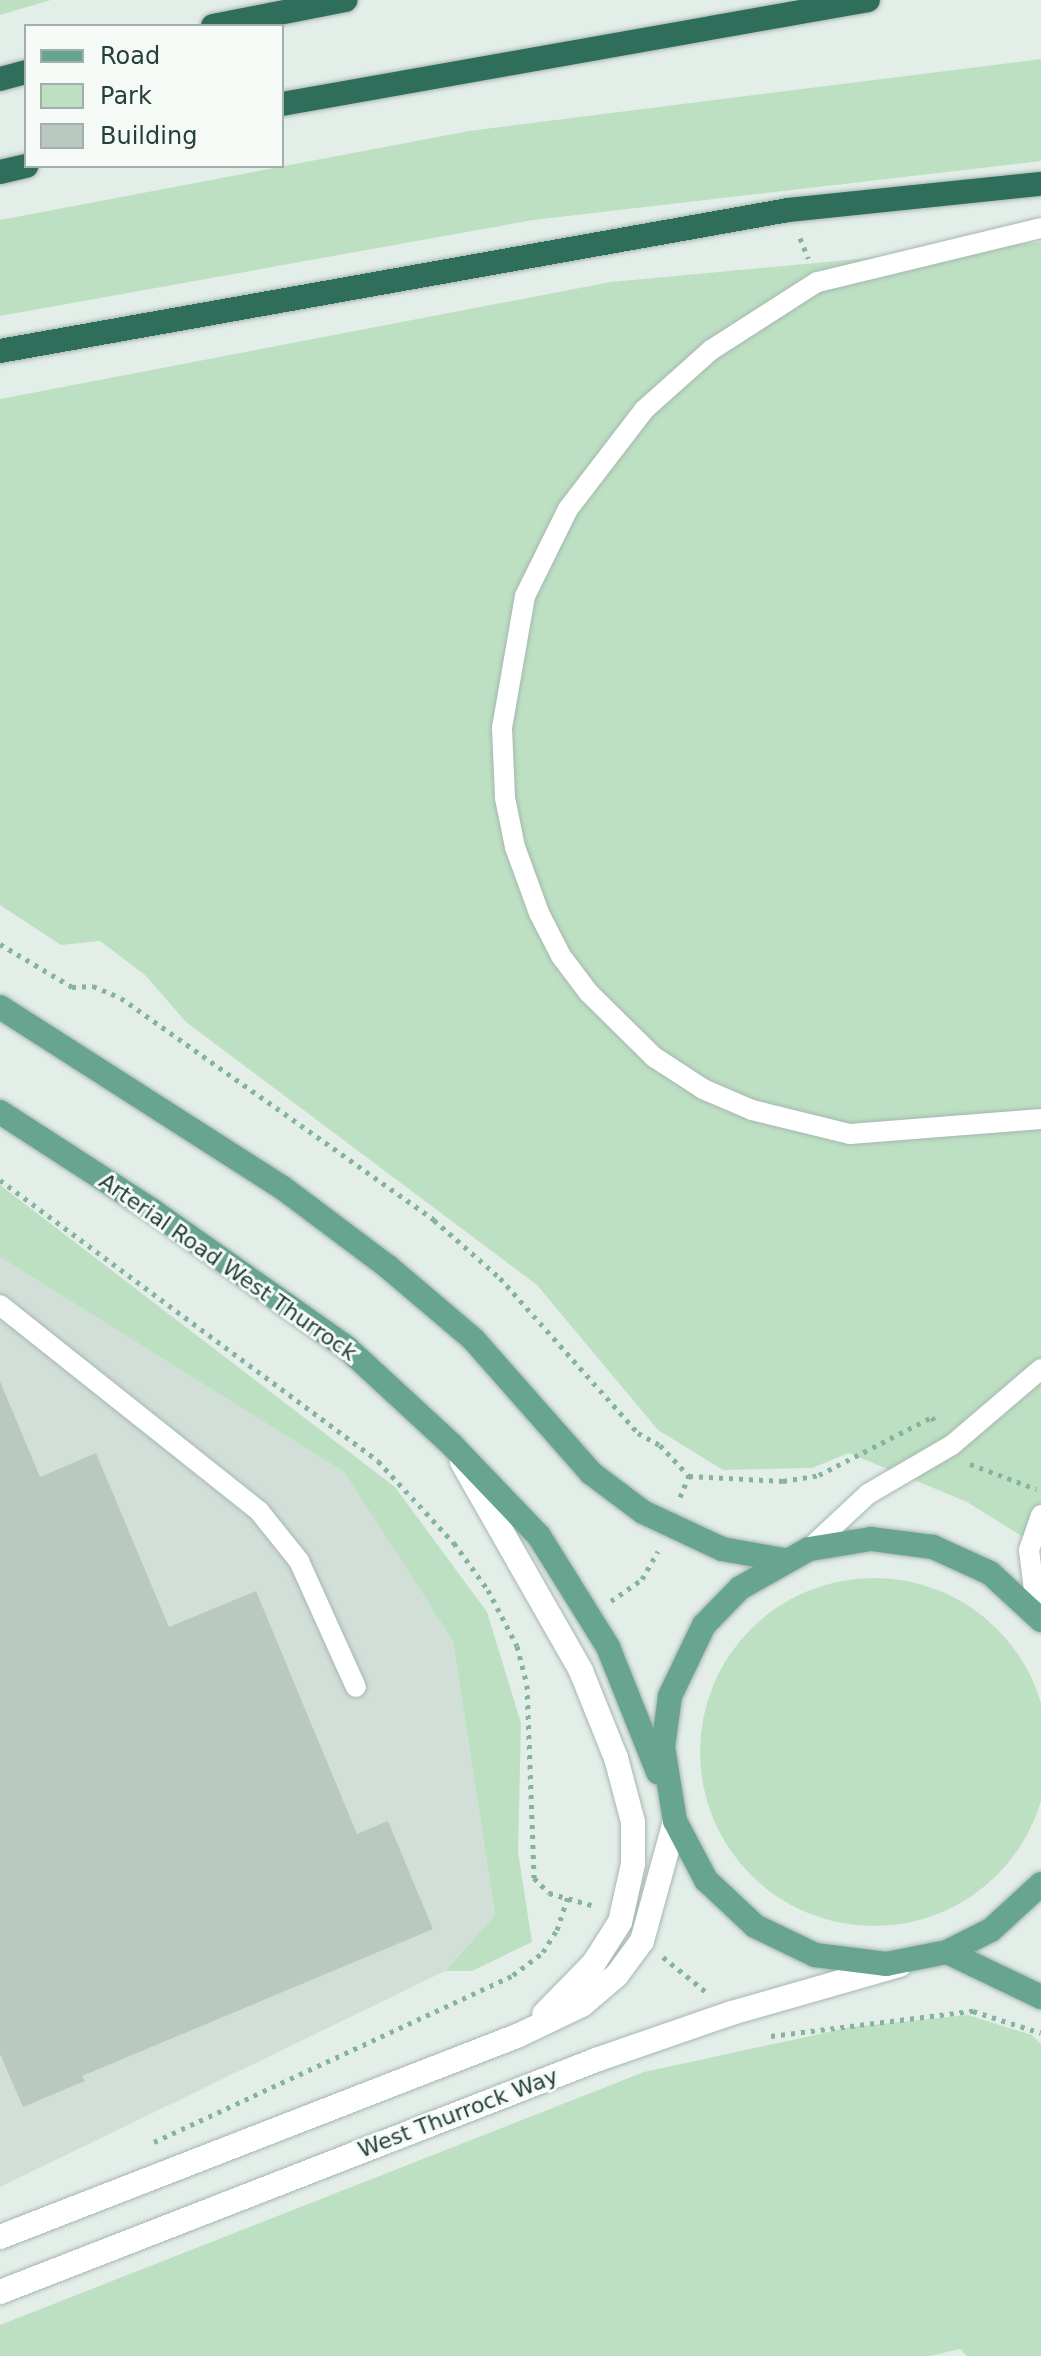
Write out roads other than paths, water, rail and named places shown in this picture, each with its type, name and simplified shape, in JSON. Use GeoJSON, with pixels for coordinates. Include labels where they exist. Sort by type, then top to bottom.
{"type":"FeatureCollection","features":[{"type":"Feature","properties":{"kind":"highway"},"geometry":{"type":"LineString","coordinates":[[223,24],[345,0]]}},
{"type":"Feature","properties":{"kind":"highway"},"geometry":{"type":"LineString","coordinates":[[284,104],[868,0]]}},
{"type":"Feature","properties":{"kind":"highway"},"geometry":{"type":"LineString","coordinates":[[0,79],[24,73]]}},
{"type":"Feature","properties":{"kind":"highway"},"geometry":{"type":"LineString","coordinates":[[0,172],[24,166]]}},
{"type":"Feature","properties":{"kind":"highway"},"geometry":{"type":"LineString","coordinates":[[0,351],[788,210],[1041,184]]}},
{"type":"Feature","properties":{"kind":"main road"},"geometry":{"type":"LineString","coordinates":[[0,1007],[283,1188],[387,1266],[473,1339],[591,1473],[643,1512],[722,1549],[784,1560]]}},
{"type":"Feature","properties":{"kind":"main road","name":"Arterial Road West Thurrock"},"geometry":{"type":"LineString","coordinates":[[0,1112],[153,1211],[347,1348],[452,1445],[539,1536],[608,1647],[697,1866],[721,1897],[783,1943],[847,1962],[936,1955]]}},
{"type":"Feature","properties":{"kind":"main road"},"geometry":{"type":"LineString","coordinates":[[452,1445],[557,1623],[616,1758],[633,1822],[633,1864],[620,1922],[562,2000],[517,2036]]}},
{"type":"Feature","properties":{"kind":"main road"},"geometry":{"type":"LineString","coordinates":[[0,2237],[517,2036],[582,2005],[617,1975],[642,1941],[672,1810],[665,1721],[679,1671],[721,1605],[784,1560],[809,1549],[871,1539],[933,1547],[990,1573],[1039,1617]]}},
{"type":"Feature","properties":{"kind":"main road"},"geometry":{"type":"LineString","coordinates":[[936,1955],[991,1930],[1041,1884]]}},
{"type":"Feature","properties":{"kind":"main road"},"geometry":{"type":"LineString","coordinates":[[936,1955],[1041,1997]]}},
{"type":"Feature","properties":{"kind":"main road","name":"West Thurrock Way"},"geometry":{"type":"LineString","coordinates":[[0,2292],[596,2060],[732,2013],[936,1955]]}},
{"type":"Feature","properties":{"kind":"lane"},"geometry":{"type":"LineString","coordinates":[[1041,228],[817,282],[711,350],[644,410],[568,509],[525,596],[502,728],[505,798],[515,847],[539,913],[561,956],[589,993],[654,1057],[703,1089],[764,1114],[850,1134],[1041,1119]]}},
{"type":"Feature","properties":{"kind":"lane"},"geometry":{"type":"LineString","coordinates":[[0,1305],[259,1511],[299,1561],[356,1687]]}},
{"type":"Feature","properties":{"kind":"lane"},"geometry":{"type":"LineString","coordinates":[[809,1549],[868,1494],[952,1445],[1041,1369]]}},
{"type":"Feature","properties":{"kind":"lane"},"geometry":{"type":"LineString","coordinates":[[1039,1617],[1029,1550],[1041,1515]]}}]}
